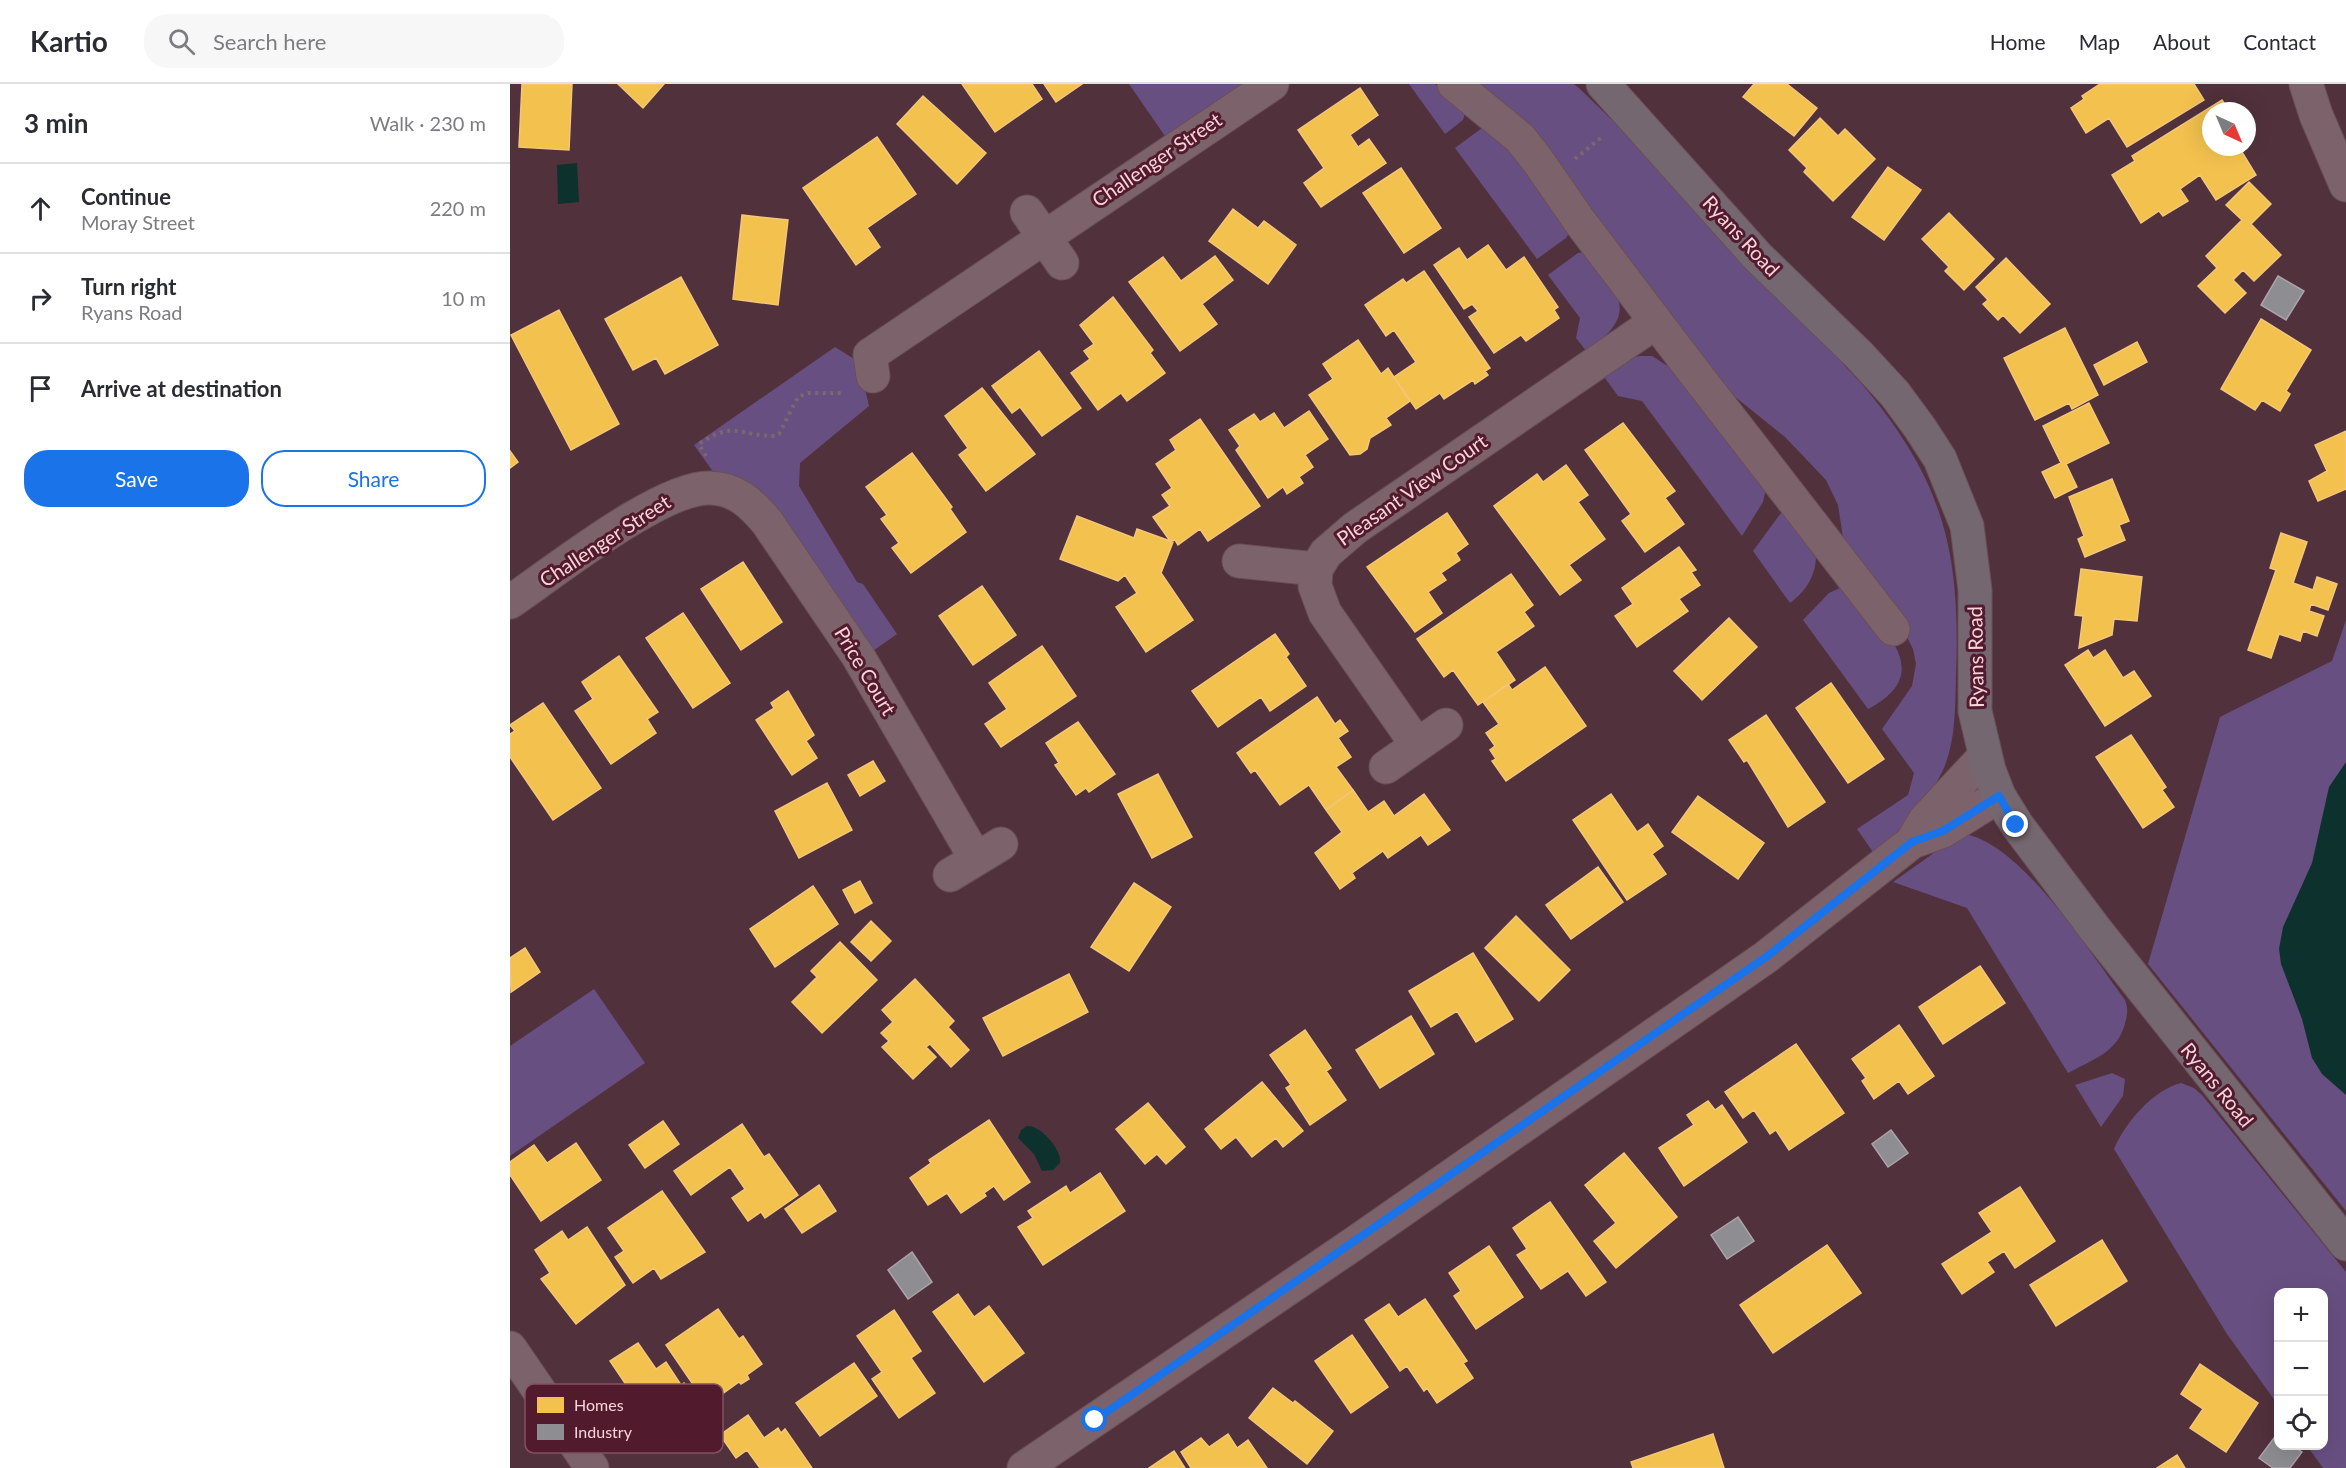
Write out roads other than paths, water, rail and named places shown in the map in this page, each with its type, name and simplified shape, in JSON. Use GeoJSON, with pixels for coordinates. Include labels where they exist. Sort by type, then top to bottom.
{"type":"FeatureCollection","features":[{"type":"Feature","properties":{"kind":"main road","name":"Ryans Road"},"geometry":{"type":"LineString","coordinates":[[1603,84],[1757,256],[1859,355],[1895,394],[1940,459],[1967,526],[1975,590],[1975,711],[1985,756],[1999,796],[2016,825],[2095,929],[2346,1244]]}},
{"type":"Feature","properties":{"kind":"street","name":"Challenger Street"},"geometry":{"type":"LineString","coordinates":[[861,367],[1035,224],[1272,84]]}},
{"type":"Feature","properties":{"kind":"street"},"geometry":{"type":"LineString","coordinates":[[1454,84],[1520,138],[1656,322],[1893,629]]}},
{"type":"Feature","properties":{"kind":"street"},"geometry":{"type":"LineString","coordinates":[[2306,84],[2316,115],[2346,185]]}},
{"type":"Feature","properties":{"kind":"street"},"geometry":{"type":"LineString","coordinates":[[1035,224],[1062,263]]}},
{"type":"Feature","properties":{"kind":"street","name":"Pleasant View Court"},"geometry":{"type":"LineString","coordinates":[[1316,569],[1326,553],[1355,528],[1656,322]]}},
{"type":"Feature","properties":{"kind":"street","name":"Challenger Street"},"geometry":{"type":"LineString","coordinates":[[510,602],[629,520],[668,498],[698,488],[722,489],[738,494]]}},
{"type":"Feature","properties":{"kind":"street","name":"Price Court"},"geometry":{"type":"LineString","coordinates":[[738,494],[754,506],[767,522],[848,640],[976,860]]}},
{"type":"Feature","properties":{"kind":"street"},"geometry":{"type":"LineString","coordinates":[[1239,561],[1316,569],[1315,586],[1325,613],[1417,745]]}},
{"type":"Feature","properties":{"kind":"street"},"geometry":{"type":"LineString","coordinates":[[1386,768],[1446,725]]}},
{"type":"Feature","properties":{"kind":"street"},"geometry":{"type":"LineString","coordinates":[[1912,842],[1925,820],[1985,756]]}},
{"type":"Feature","properties":{"kind":"street"},"geometry":{"type":"LineString","coordinates":[[1024,1468],[1352,1245],[1766,957],[1912,842],[1943,831],[1999,796]]}},
{"type":"Feature","properties":{"kind":"street"},"geometry":{"type":"LineString","coordinates":[[510,1348],[535,1384]]}},
{"type":"Feature","properties":{"kind":"street"},"geometry":{"type":"LineString","coordinates":[[582,1453],[592,1468]]}}]}
